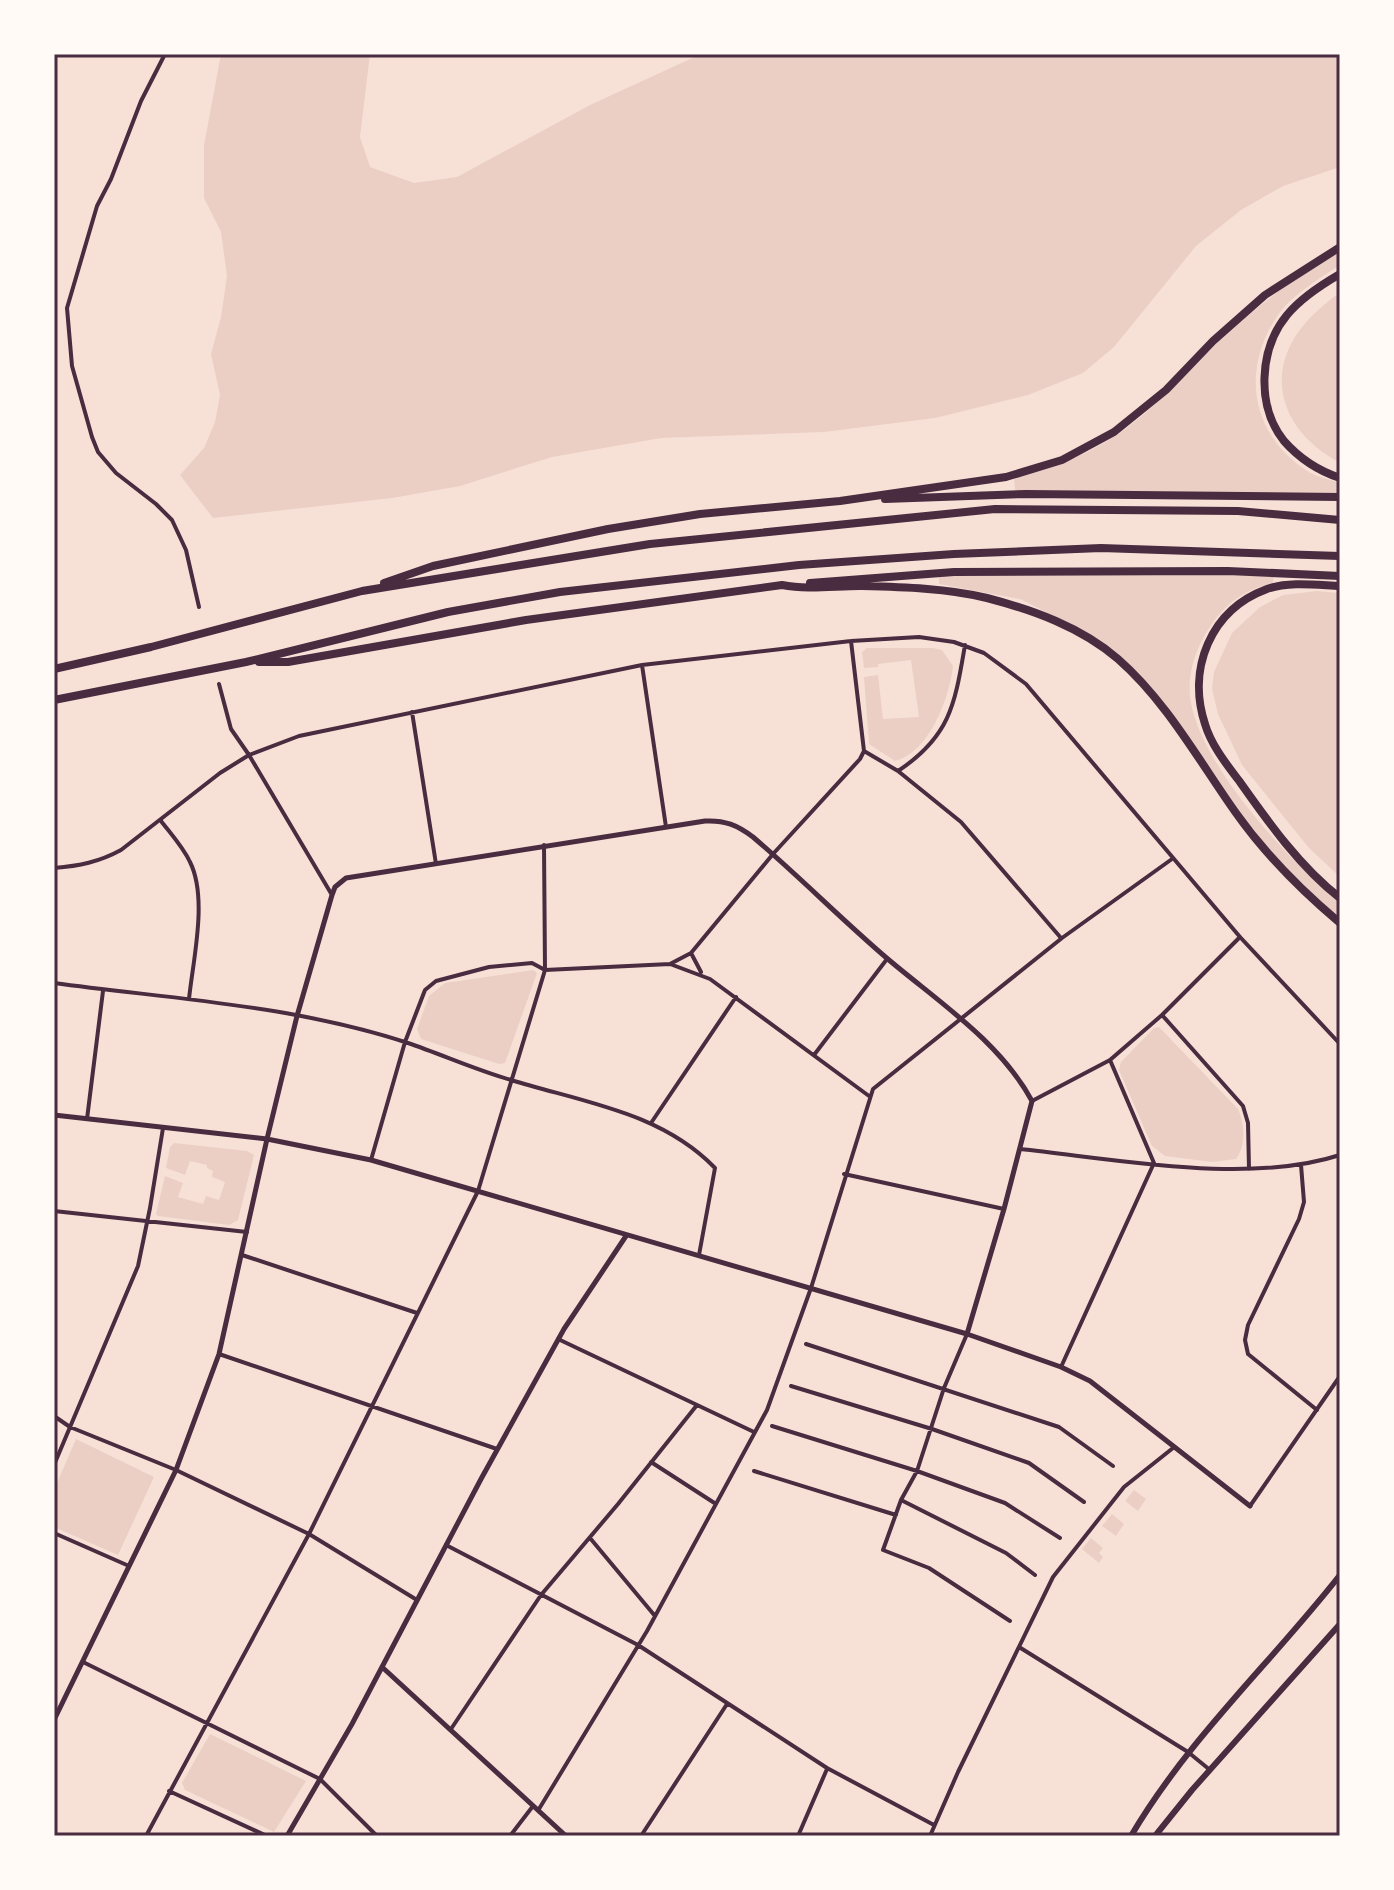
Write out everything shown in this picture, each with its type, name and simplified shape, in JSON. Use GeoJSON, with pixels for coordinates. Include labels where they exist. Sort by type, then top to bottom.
{"type":"FeatureCollection","features":[{"type":"Feature","properties":{"kind":"highway"},"geometry":{"type":"LineString","coordinates":[[54,669],[151,647],[362,591],[433,566],[608,529],[700,514],[840,501],[1006,477],[1062,460],[1114,432],[1166,390],[1213,341],[1265,295],[1340,247]]}},
{"type":"Feature","properties":{"kind":"highway"},"geometry":{"type":"LineString","coordinates":[[1340,274],[1317,287],[1287,316],[1265,359],[1264,385],[1269,410],[1283,440],[1308,462],[1340,478]]}},
{"type":"Feature","properties":{"kind":"highway"},"geometry":{"type":"LineString","coordinates":[[840,501],[1026,494],[1340,497]]}},
{"type":"Feature","properties":{"kind":"highway"},"geometry":{"type":"LineString","coordinates":[[362,591],[650,544],[995,509],[1238,511],[1340,520]]}},
{"type":"Feature","properties":{"kind":"highway"},"geometry":{"type":"LineString","coordinates":[[54,700],[246,662],[448,612],[560,592],[799,565],[1101,548],[1340,556]]}},
{"type":"Feature","properties":{"kind":"highway"},"geometry":{"type":"LineString","coordinates":[[246,662],[288,662],[526,620],[782,585],[954,572],[1228,571],[1340,576]]}},
{"type":"Feature","properties":{"kind":"highway"},"geometry":{"type":"LineString","coordinates":[[1340,586],[1307,584],[1269,588],[1237,604],[1217,627],[1200,659],[1197,693],[1205,728],[1224,760],[1272,828],[1340,898]]}},
{"type":"Feature","properties":{"kind":"highway"},"geometry":{"type":"LineString","coordinates":[[782,585],[799,588],[860,586],[925,589],[983,597],[1033,611],[1079,633],[1117,659],[1152,694],[1238,816],[1281,868],[1340,923]]}},
{"type":"Feature","properties":{"kind":"main road"},"geometry":{"type":"LineString","coordinates":[[1131,1836],[1188,1752],[1340,1575]]}},
{"type":"Feature","properties":{"kind":"main road"},"geometry":{"type":"LineString","coordinates":[[1155,1836],[1340,1624]]}},
{"type":"Feature","properties":{"kind":"street"},"geometry":{"type":"LineString","coordinates":[[165,54],[141,101],[111,179],[97,206],[67,308],[72,366],[98,452],[116,473],[172,520],[186,550],[199,607]]}},
{"type":"Feature","properties":{"kind":"street"},"geometry":{"type":"LineString","coordinates":[[54,868],[103,860],[161,821],[220,773],[249,755],[299,736],[642,665],[851,641],[919,637],[965,645],[998,662],[1034,692],[1172,859],[1340,1044]]}},
{"type":"Feature","properties":{"kind":"street"},"geometry":{"type":"LineString","coordinates":[[670,964],[691,953],[773,854],[860,759],[864,751],[851,641]]}},
{"type":"Feature","properties":{"kind":"street"},"geometry":{"type":"LineString","coordinates":[[898,771],[929,747],[945,723],[958,688],[965,645]]}},
{"type":"Feature","properties":{"kind":"street"},"geometry":{"type":"LineString","coordinates":[[642,665],[666,827]]}},
{"type":"Feature","properties":{"kind":"street"},"geometry":{"type":"LineString","coordinates":[[219,684],[231,729],[332,895]]}},
{"type":"Feature","properties":{"kind":"street"},"geometry":{"type":"LineString","coordinates":[[412,712],[436,864]]}},
{"type":"Feature","properties":{"kind":"street"},"geometry":{"type":"LineString","coordinates":[[864,751],[898,771],[968,829],[1062,938]]}},
{"type":"Feature","properties":{"kind":"street"},"geometry":{"type":"LineString","coordinates":[[161,821],[185,853],[196,879],[198,917],[189,999]]}},
{"type":"Feature","properties":{"kind":"street"},"geometry":{"type":"LineString","coordinates":[[54,1720],[176,1470],[219,1354],[297,1016],[332,895],[335,887],[346,878],[705,821],[727,822],[746,832],[773,854],[887,959],[960,1018],[996,1053],[1032,1101]]}},
{"type":"Feature","properties":{"kind":"street"},"geometry":{"type":"LineString","coordinates":[[146,1836],[309,1534],[478,1191],[545,970],[544,845]]}},
{"type":"Feature","properties":{"kind":"street"},"geometry":{"type":"LineString","coordinates":[[510,1836],[536,1807],[638,1645],[767,1410],[811,1288],[869,1096],[881,1081],[1062,938],[1172,859]]}},
{"type":"Feature","properties":{"kind":"street"},"geometry":{"type":"LineString","coordinates":[[1010,1621],[929,1568],[883,1550],[901,1500],[917,1471],[944,1388],[967,1334],[1032,1101],[1110,1060],[1162,1015],[1240,937]]}},
{"type":"Feature","properties":{"kind":"street"},"geometry":{"type":"LineString","coordinates":[[691,953],[703,974]]}},
{"type":"Feature","properties":{"kind":"street"},"geometry":{"type":"LineString","coordinates":[[814,1055],[887,959]]}},
{"type":"Feature","properties":{"kind":"street"},"geometry":{"type":"LineString","coordinates":[[371,1160],[405,1042],[425,990],[436,981],[489,967],[532,963],[545,970],[670,964],[703,974],[869,1096]]}},
{"type":"Feature","properties":{"kind":"street"},"geometry":{"type":"LineString","coordinates":[[54,982],[297,1016],[405,1042],[510,1080],[605,1106],[651,1123],[671,1133],[715,1168],[699,1255]]}},
{"type":"Feature","properties":{"kind":"street"},"geometry":{"type":"LineString","coordinates":[[87,1119],[103,990]]}},
{"type":"Feature","properties":{"kind":"street"},"geometry":{"type":"LineString","coordinates":[[651,1123],[736,997]]}},
{"type":"Feature","properties":{"kind":"street"},"geometry":{"type":"LineString","coordinates":[[1162,1015],[1243,1106],[1248,1123],[1249,1169]]}},
{"type":"Feature","properties":{"kind":"street"},"geometry":{"type":"LineString","coordinates":[[1061,1367],[1154,1163],[1110,1060]]}},
{"type":"Feature","properties":{"kind":"street"},"geometry":{"type":"LineString","coordinates":[[54,1115],[267,1139],[371,1160],[967,1334],[1061,1367],[1101,1389],[1250,1506],[1340,1376]]}},
{"type":"Feature","properties":{"kind":"street"},"geometry":{"type":"LineString","coordinates":[[54,1465],[138,1266],[163,1128]]}},
{"type":"Feature","properties":{"kind":"street"},"geometry":{"type":"LineString","coordinates":[[1020,1149],[1249,1169],[1301,1165],[1340,1155]]}},
{"type":"Feature","properties":{"kind":"street"},"geometry":{"type":"LineString","coordinates":[[1301,1165],[1304,1202],[1299,1219],[1245,1333],[1248,1354],[1317,1410]]}},
{"type":"Feature","properties":{"kind":"street"},"geometry":{"type":"LineString","coordinates":[[844,1174],[1004,1209]]}},
{"type":"Feature","properties":{"kind":"street"},"geometry":{"type":"LineString","coordinates":[[54,1211],[247,1232]]}},
{"type":"Feature","properties":{"kind":"street"},"geometry":{"type":"LineString","coordinates":[[287,1836],[382,1667],[558,1339],[626,1236]]}},
{"type":"Feature","properties":{"kind":"street"},"geometry":{"type":"LineString","coordinates":[[242,1255],[417,1313]]}},
{"type":"Feature","properties":{"kind":"street"},"geometry":{"type":"LineString","coordinates":[[558,1339],[754,1432]]}},
{"type":"Feature","properties":{"kind":"street"},"geometry":{"type":"LineString","coordinates":[[806,1344],[1059,1427],[1113,1466]]}},
{"type":"Feature","properties":{"kind":"street"},"geometry":{"type":"LineString","coordinates":[[219,1354],[497,1449]]}},
{"type":"Feature","properties":{"kind":"street"},"geometry":{"type":"LineString","coordinates":[[791,1386],[932,1429],[1029,1463],[1084,1502]]}},
{"type":"Feature","properties":{"kind":"street"},"geometry":{"type":"LineString","coordinates":[[451,1729],[541,1595],[697,1405]]}},
{"type":"Feature","properties":{"kind":"street"},"geometry":{"type":"LineString","coordinates":[[54,1416],[70,1427],[176,1470],[309,1534],[417,1600]]}},
{"type":"Feature","properties":{"kind":"street"},"geometry":{"type":"LineString","coordinates":[[772,1426],[917,1471],[1005,1503],[1060,1538]]}},
{"type":"Feature","properties":{"kind":"street"},"geometry":{"type":"LineString","coordinates":[[930,1836],[1040,1600],[1068,1557],[1124,1487],[1173,1448]]}},
{"type":"Feature","properties":{"kind":"street"},"geometry":{"type":"LineString","coordinates":[[651,1462],[716,1504]]}},
{"type":"Feature","properties":{"kind":"street"},"geometry":{"type":"LineString","coordinates":[[754,1471],[896,1515]]}},
{"type":"Feature","properties":{"kind":"street"},"geometry":{"type":"LineString","coordinates":[[901,1500],[1006,1553],[1035,1575]]}},
{"type":"Feature","properties":{"kind":"street"},"geometry":{"type":"LineString","coordinates":[[54,1533],[129,1567]]}},
{"type":"Feature","properties":{"kind":"street"},"geometry":{"type":"LineString","coordinates":[[590,1537],[655,1616]]}},
{"type":"Feature","properties":{"kind":"street"},"geometry":{"type":"LineString","coordinates":[[446,1545],[638,1645],[827,1768],[934,1825]]}},
{"type":"Feature","properties":{"kind":"street"},"geometry":{"type":"LineString","coordinates":[[1019,1647],[1188,1752],[1210,1770]]}},
{"type":"Feature","properties":{"kind":"street"},"geometry":{"type":"LineString","coordinates":[[83,1662],[320,1779],[377,1836]]}},
{"type":"Feature","properties":{"kind":"street"},"geometry":{"type":"LineString","coordinates":[[382,1667],[566,1836]]}},
{"type":"Feature","properties":{"kind":"street"},"geometry":{"type":"LineString","coordinates":[[641,1836],[727,1703]]}},
{"type":"Feature","properties":{"kind":"street"},"geometry":{"type":"LineString","coordinates":[[798,1836],[827,1768]]}},
{"type":"Feature","properties":{"kind":"street"},"geometry":{"type":"LineString","coordinates":[[169,1791],[267,1836]]}},
{"type":"Feature","properties":{"kind":"shaded area"},"geometry":{"type":"Polygon","coordinates":[[[221,54],[370,54],[360,137],[370,167],[414,183],[457,177],[590,105],[701,54],[1340,54],[1340,167],[1283,186],[1241,210],[1196,246],[1114,347],[1083,373],[1028,395],[935,418],[824,432],[661,438],[552,457],[460,486],[392,498],[213,518],[180,475],[204,448],[215,422],[220,395],[211,354],[227,276],[221,232],[204,198],[204,145],[221,54]]]}},
{"type":"Feature","properties":{"kind":"shaded area"},"geometry":{"type":"Polygon","coordinates":[[[1340,251],[1340,265],[1315,281],[1278,315],[1266,336],[1256,378],[1257,399],[1273,438],[1287,455],[1306,470],[1340,483],[1338,494],[1015,490],[1014,478],[1075,458],[1123,431],[1252,312],[1286,285],[1340,251]]]}},
{"type":"Feature","properties":{"kind":"shaded area"},"geometry":{"type":"Polygon","coordinates":[[[1340,293],[1340,463],[1318,449],[1301,432],[1283,394],[1282,374],[1287,353],[1298,332],[1316,312],[1340,293]]]}},
{"type":"Feature","properties":{"kind":"shaded area"},"geometry":{"type":"Polygon","coordinates":[[[1274,574],[1273,583],[1253,589],[1237,599],[1210,627],[1193,664],[1191,703],[1212,756],[1230,784],[1297,864],[1340,903],[1340,919],[1255,834],[1129,665],[1054,616],[1020,599],[939,584],[939,575],[1274,574]]]}},
{"type":"Feature","properties":{"kind":"shaded area"},"geometry":{"type":"Polygon","coordinates":[[[1317,591],[1340,593],[1340,877],[1309,848],[1242,765],[1218,714],[1212,689],[1214,672],[1232,633],[1260,607],[1283,595],[1317,591]]]}},
{"type":"Feature","properties":{"kind":"shaded area"},"geometry":{"type":"Polygon","coordinates":[[[867,648],[933,648],[942,650],[953,666],[942,708],[928,736],[907,756],[895,761],[869,744],[864,677],[878,675],[883,719],[919,717],[911,660],[864,668],[862,652],[867,648]]]}},
{"type":"Feature","properties":{"kind":"shaded area"},"geometry":{"type":"Polygon","coordinates":[[[533,970],[537,973],[505,1063],[499,1064],[421,1039],[417,1029],[429,996],[445,983],[533,970]]]}},
{"type":"Feature","properties":{"kind":"shaded area"},"geometry":{"type":"Polygon","coordinates":[[[1159,1027],[1238,1109],[1243,1135],[1242,1148],[1236,1159],[1212,1162],[1165,1156],[1152,1146],[1119,1070],[1121,1062],[1154,1028],[1159,1027]]]}},
{"type":"Feature","properties":{"kind":"shaded area"},"geometry":{"type":"Polygon","coordinates":[[[174,1143],[247,1151],[254,1155],[238,1220],[229,1225],[156,1214],[165,1176],[183,1183],[178,1197],[203,1204],[206,1196],[219,1200],[225,1182],[212,1177],[213,1171],[207,1165],[190,1161],[185,1175],[166,1168],[170,1147],[174,1143]]]}},
{"type":"Feature","properties":{"kind":"shaded area"},"geometry":{"type":"Polygon","coordinates":[[[76,1439],[154,1477],[118,1555],[54,1527],[54,1490],[76,1439]]]}},
{"type":"Feature","properties":{"kind":"shaded area"},"geometry":{"type":"Polygon","coordinates":[[[1134,1490],[1146,1499],[1138,1511],[1125,1501],[1134,1490]]]}},
{"type":"Feature","properties":{"kind":"shaded area"},"geometry":{"type":"Polygon","coordinates":[[[1112,1514],[1124,1524],[1116,1536],[1102,1526],[1112,1514]]]}},
{"type":"Feature","properties":{"kind":"shaded area"},"geometry":{"type":"Polygon","coordinates":[[[1091,1538],[1103,1548],[1099,1553],[1103,1557],[1099,1563],[1082,1549],[1091,1538]]]}},
{"type":"Feature","properties":{"kind":"shaded area"},"geometry":{"type":"Polygon","coordinates":[[[210,1734],[306,1781],[274,1832],[185,1790],[182,1783],[210,1734]]]}}]}
